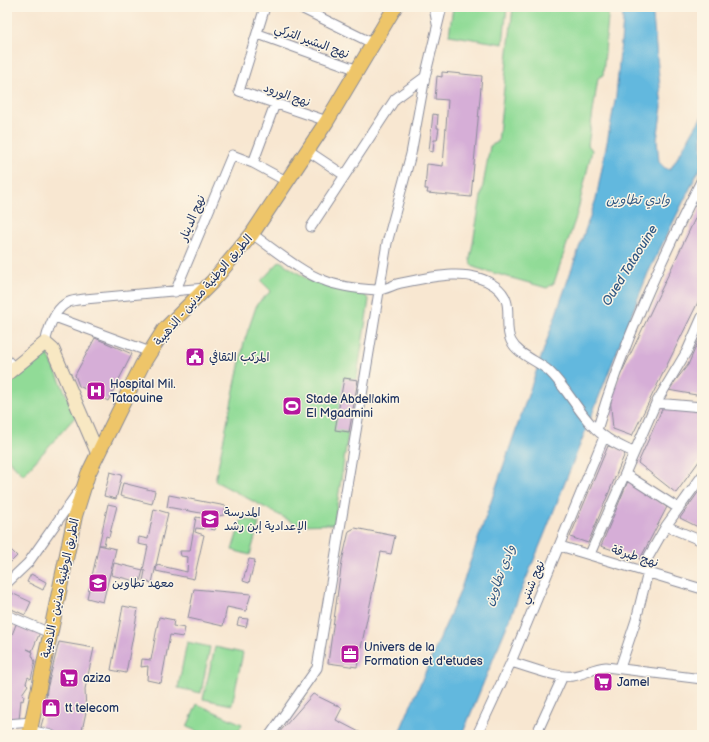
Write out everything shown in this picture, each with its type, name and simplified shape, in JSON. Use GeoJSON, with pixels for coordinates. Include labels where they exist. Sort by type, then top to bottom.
{"type":"FeatureCollection","features":[{"type":"Feature","properties":{"kind":"main road","name":"الطريق الوطنية مدنين - الذهيبة"},"geometry":{"type":"LineString","coordinates":[[30,729],[75,516],[86,481],[98,454],[150,352],[164,330],[205,288],[252,234],[288,182],[327,121],[395,7]]}},
{"type":"Feature","properties":{"kind":"main road"},"geometry":{"type":"LineString","coordinates":[[9,368],[45,343],[53,350],[98,454]]}},
{"type":"Feature","properties":{"kind":"street"},"geometry":{"type":"LineString","coordinates":[[258,34],[265,7]]}},
{"type":"Feature","properties":{"kind":"street"},"geometry":{"type":"LineString","coordinates":[[299,7],[374,44]]}},
{"type":"Feature","properties":{"kind":"street"},"geometry":{"type":"LineString","coordinates":[[434,7],[438,25]]}},
{"type":"Feature","properties":{"kind":"street"},"geometry":{"type":"LineString","coordinates":[[270,735],[318,668],[336,564],[341,518],[387,243],[411,154],[425,77],[442,7]]}},
{"type":"Feature","properties":{"kind":"street","name":"نهج البشير التركي"},"geometry":{"type":"LineString","coordinates":[[258,34],[358,70]]}},
{"type":"Feature","properties":{"kind":"street","name":"نهج الورود"},"geometry":{"type":"LineString","coordinates":[[258,34],[239,91],[327,121]]}},
{"type":"Feature","properties":{"kind":"street"},"geometry":{"type":"LineString","coordinates":[[311,227],[395,99],[425,77]]}},
{"type":"Feature","properties":{"kind":"street"},"geometry":{"type":"LineString","coordinates":[[275,104],[253,164],[288,182]]}},
{"type":"Feature","properties":{"kind":"street"},"geometry":{"type":"LineString","coordinates":[[308,151],[344,175]]}},
{"type":"Feature","properties":{"kind":"street","name":"نهج الدينار"},"geometry":{"type":"LineString","coordinates":[[175,292],[232,155],[253,164]]}},
{"type":"Feature","properties":{"kind":"street","name":"نهج شنني"},"geometry":{"type":"LineString","coordinates":[[477,735],[511,662],[560,546],[601,433],[607,396],[653,280],[676,229],[702,179]]}},
{"type":"Feature","properties":{"kind":"street"},"geometry":{"type":"LineString","coordinates":[[252,234],[323,280],[379,290],[395,284],[449,276],[470,276],[483,279],[495,286],[503,294],[508,304],[508,329],[511,342],[519,351],[537,361],[550,372],[601,433],[633,452]]}},
{"type":"Feature","properties":{"kind":"street"},"geometry":{"type":"LineString","coordinates":[[45,343],[55,317],[62,306],[69,302],[85,299],[175,292],[205,288]]}},
{"type":"Feature","properties":{"kind":"street"},"geometry":{"type":"LineString","coordinates":[[55,317],[150,352]]}},
{"type":"Feature","properties":{"kind":"street"},"geometry":{"type":"LineString","coordinates":[[590,554],[633,452],[656,403],[687,351],[702,317]]}},
{"type":"Feature","properties":{"kind":"street"},"geometry":{"type":"LineString","coordinates":[[656,403],[702,406]]}},
{"type":"Feature","properties":{"kind":"street"},"geometry":{"type":"LineString","coordinates":[[625,474],[678,508]]}},
{"type":"Feature","properties":{"kind":"street"},"geometry":{"type":"LineString","coordinates":[[620,668],[636,620],[645,571],[666,526],[702,476]]}},
{"type":"Feature","properties":{"kind":"street"},"geometry":{"type":"LineString","coordinates":[[7,582],[28,563],[62,512],[86,481]]}},
{"type":"Feature","properties":{"kind":"street"},"geometry":{"type":"LineString","coordinates":[[666,526],[702,541]]}},
{"type":"Feature","properties":{"kind":"street","name":"نهج طبرقة"},"geometry":{"type":"LineString","coordinates":[[560,546],[645,571],[702,590]]}},
{"type":"Feature","properties":{"kind":"street"},"geometry":{"type":"LineString","coordinates":[[7,614],[50,633]]}},
{"type":"Feature","properties":{"kind":"street"},"geometry":{"type":"LineString","coordinates":[[511,662],[563,676],[574,676],[597,668],[620,668],[702,679]]}},
{"type":"Feature","properties":{"kind":"street"},"geometry":{"type":"LineString","coordinates":[[536,735],[563,676]]}},
{"type":"Feature","properties":{"kind":"street"},"geometry":{"type":"LineString","coordinates":[[7,724],[51,735]]}},
{"type":"Feature","properties":{"kind":"green space"},"geometry":{"type":"Polygon","coordinates":[[[453,7],[507,7],[503,44],[449,35],[453,7]]]}},
{"type":"Feature","properties":{"kind":"green space"},"geometry":{"type":"Polygon","coordinates":[[[513,7],[609,7],[603,75],[598,78],[588,145],[592,150],[577,214],[554,283],[547,288],[476,268],[471,265],[470,259],[490,146],[498,142],[513,7]]]}},
{"type":"Feature","properties":{"kind":"green space","name":"Stade Abdelاakim El Mgadmini"},"geometry":{"type":"Polygon","coordinates":[[[280,261],[310,281],[364,294],[369,300],[334,524],[298,525],[215,481],[244,342],[257,304],[271,291],[261,281],[280,261]]]}},
{"type":"Feature","properties":{"kind":"green space"},"geometry":{"type":"Polygon","coordinates":[[[47,352],[76,416],[23,475],[7,458],[7,382],[43,353],[47,352]]]}},
{"type":"Feature","properties":{"kind":"green space"},"geometry":{"type":"Polygon","coordinates":[[[242,518],[259,523],[250,555],[232,550],[242,518]]]}},
{"type":"Feature","properties":{"kind":"green space"},"geometry":{"type":"Polygon","coordinates":[[[187,642],[210,647],[201,693],[178,688],[187,642]]]}},
{"type":"Feature","properties":{"kind":"green space"},"geometry":{"type":"Polygon","coordinates":[[[215,647],[243,653],[232,705],[203,699],[215,647]]]}},
{"type":"Feature","properties":{"kind":"green space"},"geometry":{"type":"Polygon","coordinates":[[[197,704],[242,724],[237,735],[206,735],[187,727],[197,704]]]}},
{"type":"Feature","properties":{"kind":"water","name":"وادي تطاوين"},"geometry":{"type":"Polygon","coordinates":[[[622,7],[652,7],[662,107],[657,140],[659,162],[665,168],[670,170],[702,116],[702,164],[648,273],[545,533],[462,735],[398,735],[459,594],[596,199],[616,96],[623,20],[622,7]]]}},
{"type":"Feature","properties":{"kind":"building"},"geometry":{"type":"Polygon","coordinates":[[[442,72],[482,76],[471,197],[427,193],[428,189],[425,189],[427,164],[443,166],[448,100],[435,99],[437,76],[442,77],[442,72]]]}},
{"type":"Feature","properties":{"kind":"building"},"geometry":{"type":"Polygon","coordinates":[[[433,114],[438,115],[437,128],[439,128],[437,140],[434,140],[433,152],[429,151],[433,114]]]}},
{"type":"Feature","properties":{"kind":"building"},"geometry":{"type":"Polygon","coordinates":[[[702,204],[702,294],[632,436],[613,429],[610,397],[702,204]]]}},
{"type":"Feature","properties":{"kind":"building"},"geometry":{"type":"Polygon","coordinates":[[[702,333],[702,396],[668,390],[688,365],[702,333]]]}},
{"type":"Feature","properties":{"kind":"building"},"geometry":{"type":"Polygon","coordinates":[[[95,338],[132,354],[108,401],[79,386],[75,375],[95,338]]]}},
{"type":"Feature","properties":{"kind":"building"},"geometry":{"type":"Polygon","coordinates":[[[344,378],[358,380],[349,432],[335,430],[344,378]]]}},
{"type":"Feature","properties":{"kind":"building"},"geometry":{"type":"Polygon","coordinates":[[[663,407],[702,412],[702,457],[676,493],[638,463],[663,407]]]}},
{"type":"Feature","properties":{"kind":"building"},"geometry":{"type":"Polygon","coordinates":[[[608,446],[626,451],[588,543],[570,537],[608,446]]]}},
{"type":"Feature","properties":{"kind":"building"},"geometry":{"type":"Polygon","coordinates":[[[110,472],[122,475],[116,499],[104,496],[110,472]]]}},
{"type":"Feature","properties":{"kind":"building"},"geometry":{"type":"Polygon","coordinates":[[[628,481],[667,507],[640,559],[601,546],[628,481]]]}},
{"type":"Feature","properties":{"kind":"building"},"geometry":{"type":"Polygon","coordinates":[[[123,483],[155,491],[152,504],[120,496],[123,483]]]}},
{"type":"Feature","properties":{"kind":"building"},"geometry":{"type":"Polygon","coordinates":[[[702,487],[702,529],[680,518],[702,487]]]}},
{"type":"Feature","properties":{"kind":"building"},"geometry":{"type":"Polygon","coordinates":[[[169,495],[226,506],[224,515],[218,516],[215,530],[210,529],[212,515],[167,507],[169,495]]]}},
{"type":"Feature","properties":{"kind":"building"},"geometry":{"type":"Polygon","coordinates":[[[108,504],[117,506],[109,537],[106,536],[104,545],[99,545],[108,504]]]}},
{"type":"Feature","properties":{"kind":"building"},"geometry":{"type":"Polygon","coordinates":[[[154,509],[168,513],[152,583],[143,581],[145,571],[143,570],[148,546],[138,544],[139,537],[148,539],[154,509]]]}},
{"type":"Feature","properties":{"kind":"building"},"geometry":{"type":"Polygon","coordinates":[[[196,517],[207,519],[204,529],[196,528],[195,532],[204,535],[194,579],[156,571],[157,565],[187,572],[188,557],[181,556],[180,551],[190,551],[196,517]]]}},
{"type":"Feature","properties":{"kind":"building"},"geometry":{"type":"Polygon","coordinates":[[[355,528],[395,536],[391,554],[381,552],[357,667],[328,663],[342,561],[349,531],[355,528]]]}},
{"type":"Feature","properties":{"kind":"building"},"geometry":{"type":"Polygon","coordinates":[[[99,545],[116,549],[103,602],[87,598],[99,545]]]}},
{"type":"Feature","properties":{"kind":"building"},"geometry":{"type":"Polygon","coordinates":[[[7,546],[17,556],[7,566],[7,546]]]}},
{"type":"Feature","properties":{"kind":"building"},"geometry":{"type":"Polygon","coordinates":[[[249,559],[255,560],[249,583],[243,581],[249,559]]]}},
{"type":"Feature","properties":{"kind":"building"},"geometry":{"type":"Polygon","coordinates":[[[114,563],[143,570],[140,582],[111,575],[114,563]]]}},
{"type":"Feature","properties":{"kind":"building"},"geometry":{"type":"Polygon","coordinates":[[[31,574],[46,582],[43,590],[27,582],[31,574]]]}},
{"type":"Feature","properties":{"kind":"building"},"geometry":{"type":"Polygon","coordinates":[[[194,589],[251,594],[246,611],[227,607],[223,626],[188,618],[194,589]]]}},
{"type":"Feature","properties":{"kind":"building"},"geometry":{"type":"Polygon","coordinates":[[[7,591],[31,602],[25,615],[7,607],[7,591]]]}},
{"type":"Feature","properties":{"kind":"building"},"geometry":{"type":"Polygon","coordinates":[[[123,606],[138,609],[126,673],[111,670],[123,606]]]}},
{"type":"Feature","properties":{"kind":"building"},"geometry":{"type":"Polygon","coordinates":[[[159,617],[174,620],[173,626],[185,628],[183,637],[170,635],[161,683],[147,680],[148,666],[141,667],[142,659],[151,660],[159,617]]]}},
{"type":"Feature","properties":{"kind":"building"},"geometry":{"type":"Polygon","coordinates":[[[239,618],[248,619],[246,627],[237,625],[239,618]]]}},
{"type":"Feature","properties":{"kind":"building"},"geometry":{"type":"Polygon","coordinates":[[[17,622],[41,630],[32,651],[27,649],[33,652],[32,655],[35,662],[31,679],[28,677],[26,683],[28,685],[22,694],[24,696],[23,701],[21,700],[19,720],[7,719],[7,647],[17,622]]]}},
{"type":"Feature","properties":{"kind":"building"},"geometry":{"type":"Polygon","coordinates":[[[59,642],[94,648],[85,689],[86,712],[81,735],[67,735],[43,731],[41,726],[45,712],[47,689],[59,642]]]}},
{"type":"Feature","properties":{"kind":"building"},"geometry":{"type":"Polygon","coordinates":[[[313,694],[342,708],[336,720],[365,735],[277,735],[313,694]]]}},
{"type":"Feature","properties":{"kind":"place","name":"المركب الثقافي"},"geometry":{"type":"Point","coordinates":[195,357]}},
{"type":"Feature","properties":{"kind":"place","name":"Hospital Mil. Tataouine"},"geometry":{"type":"Point","coordinates":[96,391]}},
{"type":"Feature","properties":{"kind":"place","name":"Stade Abdelاakim El Mgadmini"},"geometry":{"type":"Point","coordinates":[292,406]}},
{"type":"Feature","properties":{"kind":"place","name":"المدرسة الإعدادية إبن رشد"},"geometry":{"type":"Point","coordinates":[210,519]}},
{"type":"Feature","properties":{"kind":"place","name":"معهد تطاوين"},"geometry":{"type":"Point","coordinates":[98,583]}},
{"type":"Feature","properties":{"kind":"place","name":"Univers de la Formation et d'etudes"},"geometry":{"type":"Point","coordinates":[350,654]}},
{"type":"Feature","properties":{"kind":"place","name":"aziza"},"geometry":{"type":"Point","coordinates":[69,678]}},
{"type":"Feature","properties":{"kind":"place","name":"Jamel"},"geometry":{"type":"Point","coordinates":[603,682]}},
{"type":"Feature","properties":{"kind":"place","name":"tt telecom"},"geometry":{"type":"Point","coordinates":[51,708]}},
{"type":"Feature","properties":{"kind":"water label","name":"Oued Tataouine"},"geometry":{"type":"Point","coordinates":[629,265]}}]}
